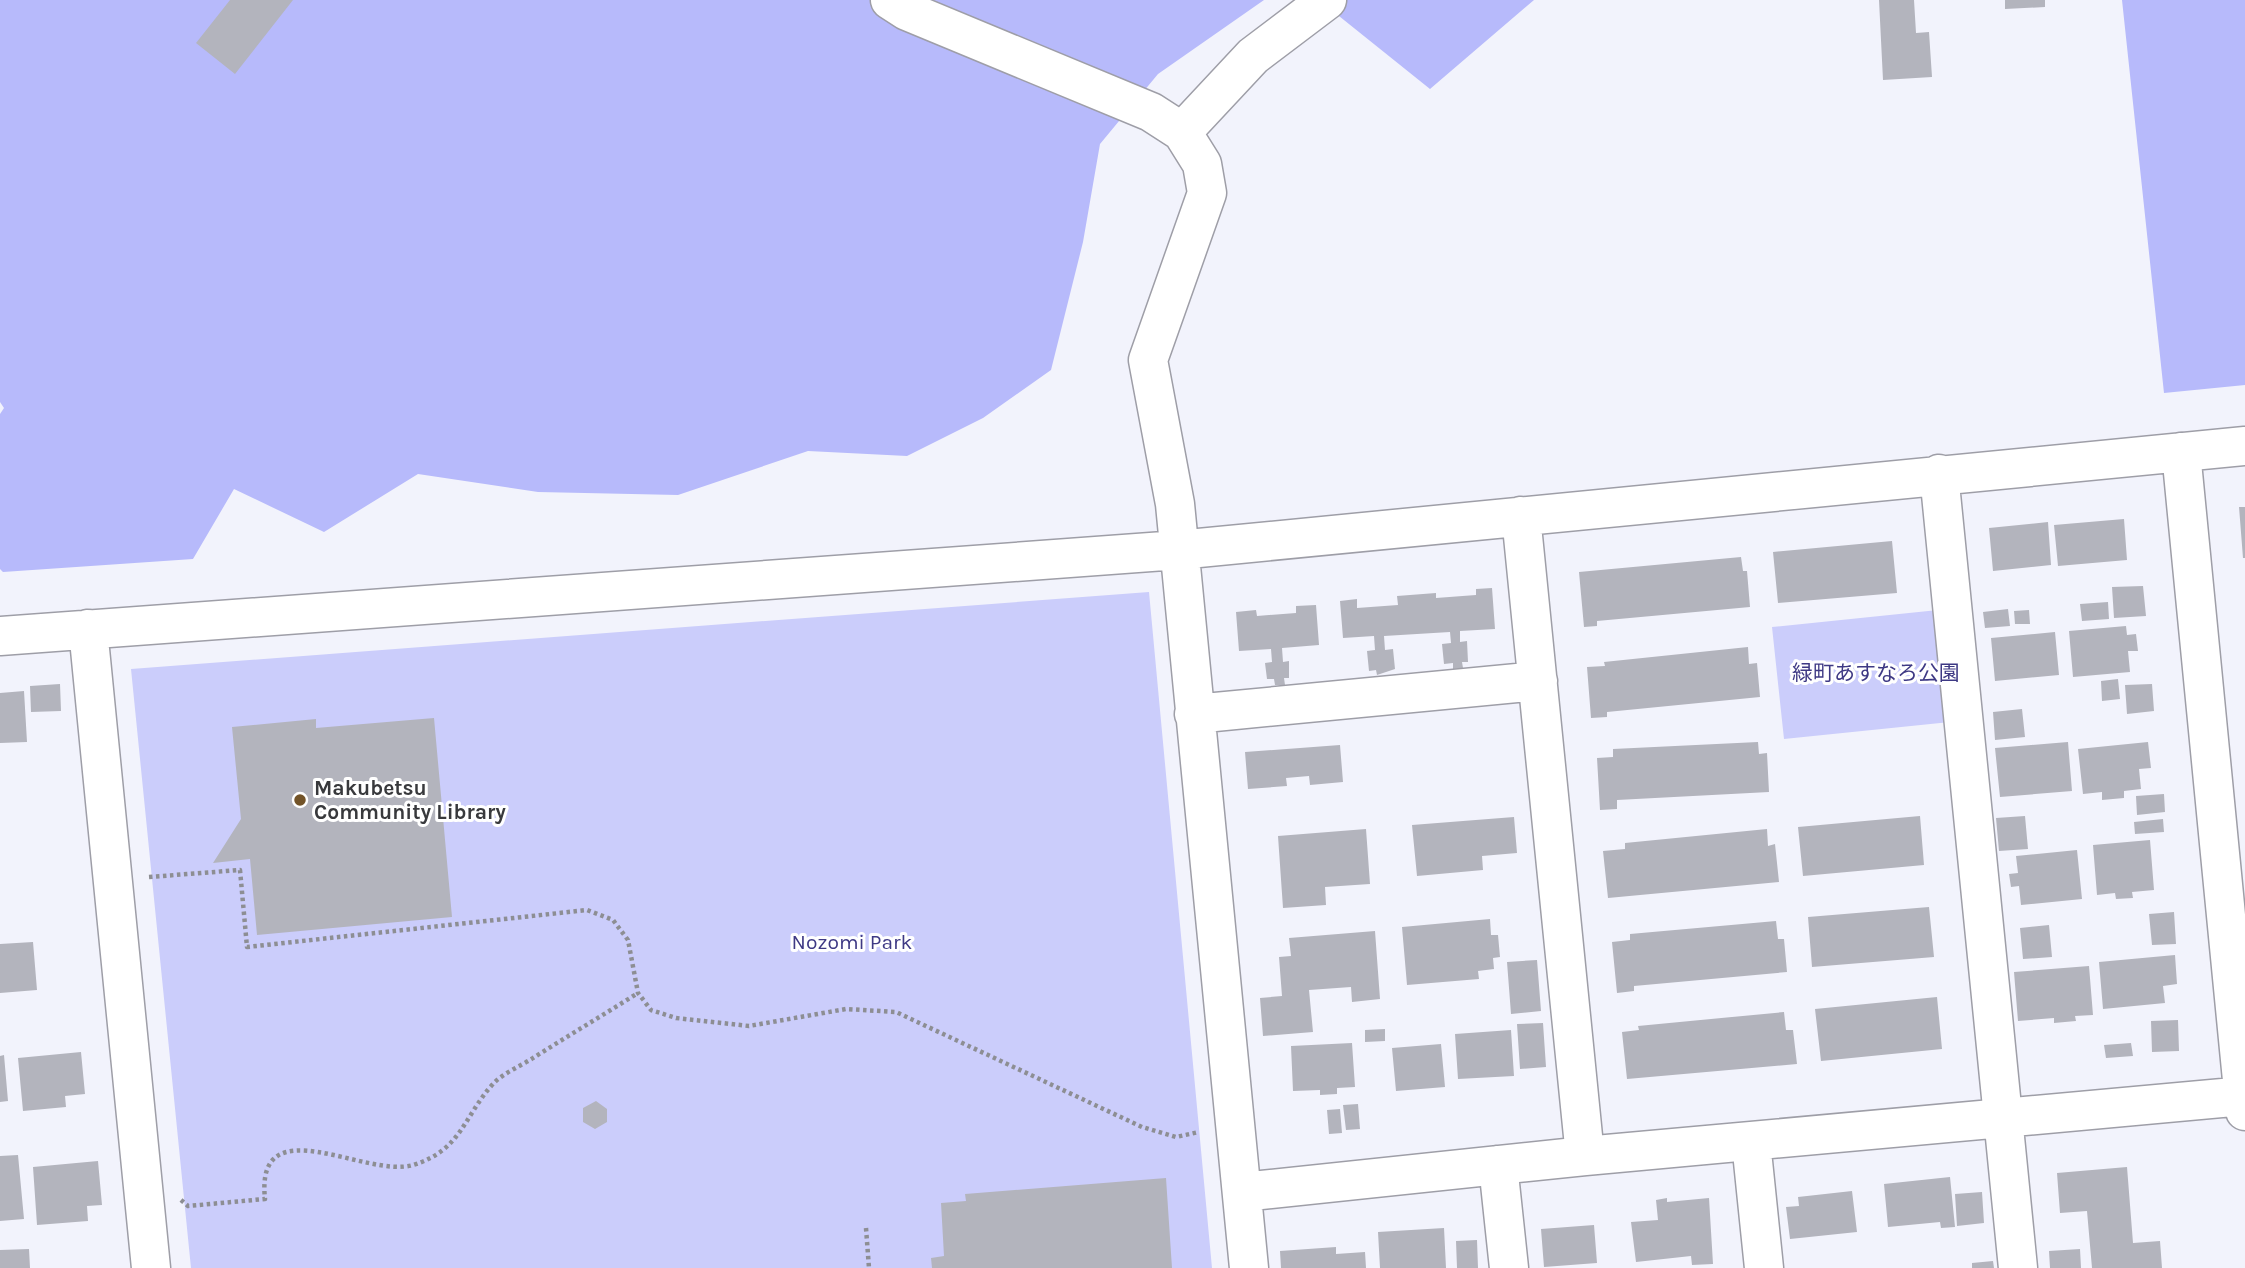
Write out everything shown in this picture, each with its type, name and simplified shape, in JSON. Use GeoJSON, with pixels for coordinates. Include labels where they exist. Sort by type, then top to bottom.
{"type":"FeatureCollection","features":[{"type":"Feature","properties":{"kind":"street"},"geometry":{"type":"LineString","coordinates":[[890,0],[907,11],[1151,112],[1182,132],[1202,163],[1207,193],[1148,360],[1175,504],[1249,1268]]}},
{"type":"Feature","properties":{"kind":"street"},"geometry":{"type":"LineString","coordinates":[[1182,132],[1252,56],[1328,0]]}},
{"type":"Feature","properties":{"kind":"street"},"geometry":{"type":"LineString","coordinates":[[0,636],[1178,550],[2245,446]]}},
{"type":"Feature","properties":{"kind":"street"},"geometry":{"type":"LineString","coordinates":[[1242,1192],[1585,1156],[2004,1118],[2245,1101],[2181,452]]}},
{"type":"Feature","properties":{"kind":"street"},"geometry":{"type":"LineString","coordinates":[[1939,474],[2018,1268]]}},
{"type":"Feature","properties":{"kind":"street"},"geometry":{"type":"LineString","coordinates":[[1521,516],[1585,1156]]}},
{"type":"Feature","properties":{"kind":"street"},"geometry":{"type":"LineString","coordinates":[[88,629],[151,1268]]}},
{"type":"Feature","properties":{"kind":"street"},"geometry":{"type":"LineString","coordinates":[[1194,714],[1538,681]]}},
{"type":"Feature","properties":{"kind":"street"},"geometry":{"type":"LineString","coordinates":[[1751,1142],[1764,1268]]}},
{"type":"Feature","properties":{"kind":"street"},"geometry":{"type":"LineString","coordinates":[[1498,1165],[1509,1268]]}},
{"type":"Feature","properties":{"kind":"path"},"geometry":{"type":"LineString","coordinates":[[142,877],[240,870],[247,947],[587,910],[613,920],[628,940],[638,993],[651,1010],[676,1018],[749,1026],[846,1009],[896,1012],[1142,1127],[1177,1137],[1210,1130]]}},
{"type":"Feature","properties":{"kind":"path"},"geometry":{"type":"LineString","coordinates":[[172,1194],[188,1206],[265,1199],[263,1174],[272,1160],[288,1151],[311,1149],[382,1167],[409,1166],[437,1157],[454,1140],[494,1082],[638,993]]}},
{"type":"Feature","properties":{"kind":"path"},"geometry":{"type":"LineString","coordinates":[[866,1228],[869,1268]]}},
{"type":"Feature","properties":{"kind":"green space","name":"Nozomi Park"},"geometry":{"type":"Polygon","coordinates":[[[1149,592],[1212,1268],[191,1268],[131,669],[1149,592]]]}},
{"type":"Feature","properties":{"kind":"green space","name":"緑町あすなろ公園"},"geometry":{"type":"Polygon","coordinates":[[[1938,610],[1950,722],[1784,739],[1772,627],[1938,610]]]}},
{"type":"Feature","properties":{"kind":"shaded area"},"geometry":{"type":"Polygon","coordinates":[[[0,0],[1264,0],[1158,74],[1100,144],[1083,242],[1051,370],[983,418],[907,456],[808,451],[678,495],[538,492],[418,474],[324,532],[234,489],[193,559],[3,572],[0,569],[0,414],[4,408],[0,402],[0,0]]]}},
{"type":"Feature","properties":{"kind":"shaded area"},"geometry":{"type":"Polygon","coordinates":[[[1319,0],[1534,0],[1430,89],[1319,0]]]}},
{"type":"Feature","properties":{"kind":"shaded area"},"geometry":{"type":"Polygon","coordinates":[[[2122,0],[2245,0],[2245,385],[2164,393],[2122,0]]]}},
{"type":"Feature","properties":{"kind":"building"},"geometry":{"type":"Polygon","coordinates":[[[230,0],[293,0],[235,74],[196,43],[230,0]]]}},
{"type":"Feature","properties":{"kind":"building"},"geometry":{"type":"Polygon","coordinates":[[[1879,0],[1914,0],[1916,33],[1929,32],[1932,77],[1883,80],[1879,0]]]}},
{"type":"Feature","properties":{"kind":"building"},"geometry":{"type":"Polygon","coordinates":[[[2005,0],[2045,0],[2045,7],[2005,9],[2005,0]]]}},
{"type":"Feature","properties":{"kind":"building"},"geometry":{"type":"Polygon","coordinates":[[[2239,507],[2245,507],[2245,558],[2243,558],[2239,507]]]}},
{"type":"Feature","properties":{"kind":"building"},"geometry":{"type":"Polygon","coordinates":[[[2124,519],[2127,560],[2058,566],[2054,525],[2124,519]]]}},
{"type":"Feature","properties":{"kind":"building"},"geometry":{"type":"Polygon","coordinates":[[[2048,522],[2051,565],[1993,571],[1989,528],[2048,522]]]}},
{"type":"Feature","properties":{"kind":"building"},"geometry":{"type":"Polygon","coordinates":[[[1892,541],[1897,593],[1778,603],[1773,552],[1892,541]]]}},
{"type":"Feature","properties":{"kind":"building"},"geometry":{"type":"Polygon","coordinates":[[[1741,557],[1743,571],[1747,571],[1750,607],[1597,621],[1597,626],[1584,627],[1579,572],[1741,557]]]}},
{"type":"Feature","properties":{"kind":"building"},"geometry":{"type":"Polygon","coordinates":[[[2143,586],[2146,616],[2114,618],[2112,587],[2143,586]]]}},
{"type":"Feature","properties":{"kind":"building"},"geometry":{"type":"Polygon","coordinates":[[[1492,588],[1495,629],[1460,631],[1460,642],[1467,641],[1468,662],[1462,662],[1463,668],[1453,669],[1453,663],[1444,664],[1442,644],[1451,643],[1450,632],[1384,636],[1385,650],[1393,649],[1395,669],[1377,675],[1376,670],[1369,671],[1367,651],[1375,650],[1374,636],[1343,638],[1340,601],[1357,599],[1357,608],[1398,605],[1397,596],[1436,593],[1436,598],[1476,595],[1476,589],[1492,588]]]}},
{"type":"Feature","properties":{"kind":"building"},"geometry":{"type":"Polygon","coordinates":[[[2108,602],[2109,619],[2082,621],[2080,604],[2108,602]]]}},
{"type":"Feature","properties":{"kind":"building"},"geometry":{"type":"Polygon","coordinates":[[[1316,605],[1319,645],[1282,648],[1283,662],[1289,661],[1289,678],[1284,678],[1285,685],[1275,685],[1274,679],[1267,679],[1265,663],[1272,662],[1271,649],[1239,651],[1236,612],[1256,610],[1257,616],[1296,613],[1296,606],[1316,605]]]}},
{"type":"Feature","properties":{"kind":"building"},"geometry":{"type":"Polygon","coordinates":[[[2008,609],[2010,626],[1985,628],[1983,612],[2008,609]]]}},
{"type":"Feature","properties":{"kind":"building"},"geometry":{"type":"Polygon","coordinates":[[[2029,610],[2030,624],[2015,624],[2014,611],[2029,610]]]}},
{"type":"Feature","properties":{"kind":"building"},"geometry":{"type":"Polygon","coordinates":[[[2126,626],[2127,635],[2136,634],[2138,651],[2128,651],[2130,672],[2073,677],[2069,631],[2126,626]]]}},
{"type":"Feature","properties":{"kind":"building"},"geometry":{"type":"Polygon","coordinates":[[[2055,632],[2059,675],[1995,681],[1991,638],[2055,632]]]}},
{"type":"Feature","properties":{"kind":"building"},"geometry":{"type":"Polygon","coordinates":[[[1748,647],[1749,664],[1757,663],[1760,697],[1607,712],[1607,717],[1591,718],[1587,667],[1605,666],[1604,662],[1748,647]]]}},
{"type":"Feature","properties":{"kind":"building"},"geometry":{"type":"Polygon","coordinates":[[[2118,679],[2120,699],[2102,701],[2101,681],[2118,679]]]}},
{"type":"Feature","properties":{"kind":"building"},"geometry":{"type":"Polygon","coordinates":[[[60,684],[61,711],[31,712],[30,686],[60,684]]]}},
{"type":"Feature","properties":{"kind":"building"},"geometry":{"type":"Polygon","coordinates":[[[2152,684],[2154,711],[2127,714],[2125,685],[2152,684]]]}},
{"type":"Feature","properties":{"kind":"building"},"geometry":{"type":"Polygon","coordinates":[[[24,691],[27,742],[0,743],[0,693],[24,691]]]}},
{"type":"Feature","properties":{"kind":"building"},"geometry":{"type":"Polygon","coordinates":[[[2022,709],[2025,737],[1995,740],[1993,712],[2022,709]]]}},
{"type":"Feature","properties":{"kind":"building"},"geometry":{"type":"Polygon","coordinates":[[[434,718],[452,917],[257,935],[250,859],[213,863],[241,819],[232,727],[316,719],[316,728],[434,718]]]}},
{"type":"Feature","properties":{"kind":"building"},"geometry":{"type":"Polygon","coordinates":[[[1758,742],[1759,754],[1767,753],[1769,792],[1617,800],[1617,809],[1600,810],[1597,758],[1613,757],[1613,749],[1758,742]]]}},
{"type":"Feature","properties":{"kind":"building"},"geometry":{"type":"Polygon","coordinates":[[[2068,742],[2072,791],[2000,797],[1995,748],[2068,742]]]}},
{"type":"Feature","properties":{"kind":"building"},"geometry":{"type":"Polygon","coordinates":[[[2148,742],[2151,768],[2139,769],[2141,789],[2124,791],[2124,798],[2102,800],[2102,792],[2083,794],[2078,749],[2148,742]]]}},
{"type":"Feature","properties":{"kind":"building"},"geometry":{"type":"Polygon","coordinates":[[[1340,745],[1343,782],[1310,785],[1309,776],[1286,778],[1287,786],[1248,789],[1245,752],[1340,745]]]}},
{"type":"Feature","properties":{"kind":"building"},"geometry":{"type":"Polygon","coordinates":[[[2164,794],[2165,812],[2137,815],[2136,796],[2164,794]]]}},
{"type":"Feature","properties":{"kind":"building"},"geometry":{"type":"Polygon","coordinates":[[[1920,816],[1924,865],[1803,876],[1798,827],[1920,816]]]}},
{"type":"Feature","properties":{"kind":"building"},"geometry":{"type":"Polygon","coordinates":[[[2025,816],[2028,849],[1999,851],[1996,818],[2025,816]]]}},
{"type":"Feature","properties":{"kind":"building"},"geometry":{"type":"Polygon","coordinates":[[[1514,817],[1517,853],[1482,856],[1483,870],[1417,876],[1412,825],[1514,817]]]}},
{"type":"Feature","properties":{"kind":"building"},"geometry":{"type":"Polygon","coordinates":[[[2163,819],[2164,832],[2135,834],[2134,822],[2163,819]]]}},
{"type":"Feature","properties":{"kind":"building"},"geometry":{"type":"Polygon","coordinates":[[[1366,829],[1370,884],[1325,887],[1326,905],[1283,908],[1278,836],[1366,829]]]}},
{"type":"Feature","properties":{"kind":"building"},"geometry":{"type":"Polygon","coordinates":[[[1767,829],[1768,846],[1775,844],[1779,882],[1608,898],[1603,851],[1625,849],[1625,843],[1767,829]]]}},
{"type":"Feature","properties":{"kind":"building"},"geometry":{"type":"Polygon","coordinates":[[[2150,840],[2154,890],[2132,892],[2133,898],[2116,899],[2115,893],[2097,895],[2093,845],[2150,840]]]}},
{"type":"Feature","properties":{"kind":"building"},"geometry":{"type":"Polygon","coordinates":[[[2077,850],[2082,899],[2021,905],[2019,886],[2011,887],[2009,874],[2018,873],[2016,856],[2077,850]]]}},
{"type":"Feature","properties":{"kind":"building"},"geometry":{"type":"Polygon","coordinates":[[[1929,907],[1934,957],[1812,967],[1808,917],[1929,907]]]}},
{"type":"Feature","properties":{"kind":"building"},"geometry":{"type":"Polygon","coordinates":[[[2174,912],[2176,944],[2152,945],[2149,914],[2174,912]]]}},
{"type":"Feature","properties":{"kind":"building"},"geometry":{"type":"Polygon","coordinates":[[[1490,919],[1491,935],[1498,935],[1500,957],[1493,958],[1494,969],[1478,971],[1479,979],[1407,985],[1402,927],[1490,919]]]}},
{"type":"Feature","properties":{"kind":"building"},"geometry":{"type":"Polygon","coordinates":[[[1776,921],[1778,939],[1784,939],[1787,972],[1634,986],[1634,991],[1617,993],[1612,942],[1630,940],[1630,934],[1776,921]]]}},
{"type":"Feature","properties":{"kind":"building"},"geometry":{"type":"Polygon","coordinates":[[[2049,925],[2052,957],[2023,959],[2020,928],[2049,925]]]}},
{"type":"Feature","properties":{"kind":"building"},"geometry":{"type":"Polygon","coordinates":[[[1375,931],[1380,999],[1352,1002],[1351,987],[1309,990],[1313,1032],[1263,1036],[1260,998],[1282,996],[1279,957],[1291,956],[1289,938],[1375,931]]]}},
{"type":"Feature","properties":{"kind":"building"},"geometry":{"type":"Polygon","coordinates":[[[33,942],[37,990],[0,993],[0,944],[33,942]]]}},
{"type":"Feature","properties":{"kind":"building"},"geometry":{"type":"Polygon","coordinates":[[[2175,955],[2177,984],[2163,986],[2165,1003],[2103,1009],[2099,962],[2175,955]]]}},
{"type":"Feature","properties":{"kind":"building"},"geometry":{"type":"Polygon","coordinates":[[[1537,960],[1541,1011],[1511,1014],[1507,962],[1537,960]]]}},
{"type":"Feature","properties":{"kind":"building"},"geometry":{"type":"Polygon","coordinates":[[[2089,966],[2093,1015],[2075,1016],[2076,1021],[2054,1023],[2054,1018],[2018,1021],[2014,972],[2089,966]]]}},
{"type":"Feature","properties":{"kind":"building"},"geometry":{"type":"Polygon","coordinates":[[[1937,997],[1942,1049],[1821,1061],[1815,1009],[1937,997]]]}},
{"type":"Feature","properties":{"kind":"building"},"geometry":{"type":"Polygon","coordinates":[[[1784,1012],[1786,1030],[1793,1030],[1797,1064],[1627,1079],[1622,1032],[1639,1030],[1638,1026],[1784,1012]]]}},
{"type":"Feature","properties":{"kind":"building"},"geometry":{"type":"Polygon","coordinates":[[[2178,1020],[2179,1051],[2152,1052],[2151,1021],[2178,1020]]]}},
{"type":"Feature","properties":{"kind":"building"},"geometry":{"type":"Polygon","coordinates":[[[1543,1023],[1546,1067],[1520,1069],[1517,1024],[1543,1023]]]}},
{"type":"Feature","properties":{"kind":"building"},"geometry":{"type":"Polygon","coordinates":[[[1385,1029],[1385,1041],[1365,1042],[1365,1030],[1385,1029]]]}},
{"type":"Feature","properties":{"kind":"building"},"geometry":{"type":"Polygon","coordinates":[[[1511,1030],[1514,1076],[1458,1079],[1455,1034],[1511,1030]]]}},
{"type":"Feature","properties":{"kind":"building"},"geometry":{"type":"Polygon","coordinates":[[[1352,1043],[1355,1087],[1337,1088],[1337,1094],[1320,1095],[1320,1090],[1293,1091],[1291,1046],[1352,1043]]]}},
{"type":"Feature","properties":{"kind":"building"},"geometry":{"type":"Polygon","coordinates":[[[2131,1043],[2133,1056],[2106,1058],[2104,1045],[2131,1043]]]}},
{"type":"Feature","properties":{"kind":"building"},"geometry":{"type":"Polygon","coordinates":[[[1441,1044],[1445,1087],[1396,1091],[1392,1048],[1441,1044]]]}},
{"type":"Feature","properties":{"kind":"building"},"geometry":{"type":"Polygon","coordinates":[[[81,1052],[85,1094],[65,1096],[66,1107],[23,1111],[18,1058],[81,1052]]]}},
{"type":"Feature","properties":{"kind":"building"},"geometry":{"type":"Polygon","coordinates":[[[4,1055],[8,1101],[0,1102],[0,1056],[4,1055]]]}},
{"type":"Feature","properties":{"kind":"building"},"geometry":{"type":"Polygon","coordinates":[[[596,1101],[607,1109],[607,1122],[595,1129],[583,1122],[583,1108],[596,1101]]]}},
{"type":"Feature","properties":{"kind":"building"},"geometry":{"type":"Polygon","coordinates":[[[1358,1104],[1360,1129],[1346,1130],[1343,1105],[1358,1104]]]}},
{"type":"Feature","properties":{"kind":"building"},"geometry":{"type":"Polygon","coordinates":[[[1340,1109],[1342,1133],[1329,1134],[1327,1110],[1340,1109]]]}},
{"type":"Feature","properties":{"kind":"building"},"geometry":{"type":"Polygon","coordinates":[[[18,1155],[24,1219],[0,1221],[0,1156],[18,1155]]]}},
{"type":"Feature","properties":{"kind":"building"},"geometry":{"type":"Polygon","coordinates":[[[98,1161],[102,1205],[87,1206],[88,1221],[37,1225],[33,1167],[98,1161]]]}},
{"type":"Feature","properties":{"kind":"building"},"geometry":{"type":"Polygon","coordinates":[[[2127,1167],[2133,1243],[2160,1241],[2162,1268],[2092,1268],[2087,1211],[2060,1213],[2057,1173],[2127,1167]]]}},
{"type":"Feature","properties":{"kind":"building"},"geometry":{"type":"Polygon","coordinates":[[[1950,1177],[1955,1227],[1941,1228],[1940,1222],[1888,1227],[1884,1184],[1950,1177]]]}},
{"type":"Feature","properties":{"kind":"building"},"geometry":{"type":"Polygon","coordinates":[[[1166,1178],[1172,1268],[932,1268],[931,1258],[944,1256],[941,1203],[966,1201],[965,1194],[1166,1178]]]}},
{"type":"Feature","properties":{"kind":"building"},"geometry":{"type":"Polygon","coordinates":[[[1852,1191],[1857,1232],[1790,1239],[1786,1207],[1799,1206],[1798,1197],[1852,1191]]]}},
{"type":"Feature","properties":{"kind":"building"},"geometry":{"type":"Polygon","coordinates":[[[1982,1192],[1984,1223],[1957,1226],[1955,1194],[1982,1192]]]}},
{"type":"Feature","properties":{"kind":"building"},"geometry":{"type":"Polygon","coordinates":[[[1667,1198],[1667,1202],[1709,1198],[1713,1264],[1692,1265],[1691,1256],[1636,1262],[1631,1222],[1658,1220],[1656,1200],[1667,1198]]]}},
{"type":"Feature","properties":{"kind":"building"},"geometry":{"type":"Polygon","coordinates":[[[1594,1225],[1597,1263],[1544,1267],[1541,1229],[1594,1225]]]}},
{"type":"Feature","properties":{"kind":"building"},"geometry":{"type":"Polygon","coordinates":[[[1444,1228],[1446,1268],[1380,1268],[1378,1232],[1444,1228]]]}},
{"type":"Feature","properties":{"kind":"building"},"geometry":{"type":"Polygon","coordinates":[[[1477,1240],[1478,1268],[1457,1268],[1456,1241],[1477,1240]]]}},
{"type":"Feature","properties":{"kind":"building"},"geometry":{"type":"Polygon","coordinates":[[[1336,1247],[1336,1254],[1365,1252],[1366,1268],[1281,1268],[1280,1251],[1336,1247]]]}},
{"type":"Feature","properties":{"kind":"building"},"geometry":{"type":"Polygon","coordinates":[[[29,1249],[30,1268],[0,1268],[0,1250],[29,1249]]]}},
{"type":"Feature","properties":{"kind":"building"},"geometry":{"type":"Polygon","coordinates":[[[2080,1249],[2081,1268],[2050,1268],[2049,1251],[2080,1249]]]}},
{"type":"Feature","properties":{"kind":"building"},"geometry":{"type":"Polygon","coordinates":[[[1993,1261],[1994,1268],[1972,1268],[1972,1263],[1993,1261]]]}},
{"type":"Feature","properties":{"kind":"place","name":"Makubetsu Community Library"},"geometry":{"type":"Point","coordinates":[300,800]}}]}
